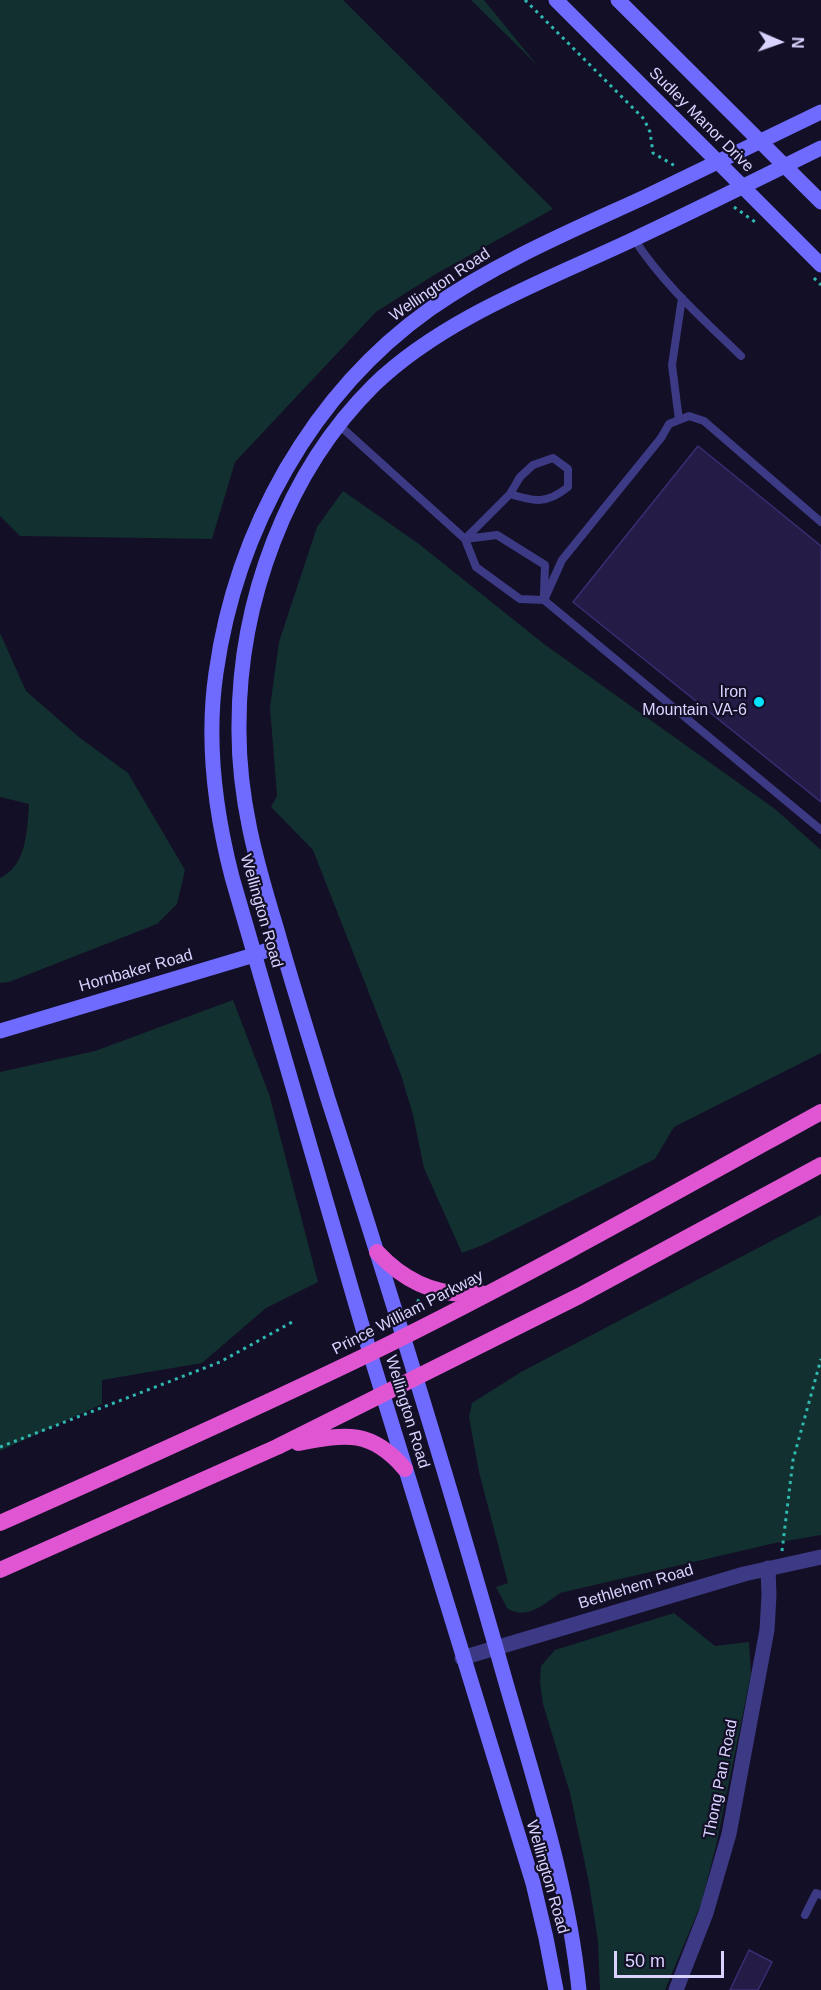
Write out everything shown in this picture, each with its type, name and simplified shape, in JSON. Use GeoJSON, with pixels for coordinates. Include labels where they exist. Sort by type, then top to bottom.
{"type":"FeatureCollection","features":[{"type":"Feature","properties":{"kind":"highway","name":"Prince William Parkway"},"geometry":{"type":"LineString","coordinates":[[0,1523],[189,1440],[404,1336],[573,1249],[821,1112]]}},
{"type":"Feature","properties":{"kind":"highway"},"geometry":{"type":"LineString","coordinates":[[0,1570],[277,1447],[417,1378],[579,1296],[821,1165]]}},
{"type":"Feature","properties":{"kind":"highway"},"geometry":{"type":"LineString","coordinates":[[377,1252],[398,1272],[424,1287],[463,1294],[490,1291]]}},
{"type":"Feature","properties":{"kind":"highway"},"geometry":{"type":"LineString","coordinates":[[277,1447],[330,1437],[350,1436],[366,1439],[380,1446],[393,1455],[405,1469]]}},
{"type":"Feature","properties":{"kind":"main road","name":"Sudley Manor Drive"},"geometry":{"type":"LineString","coordinates":[[556,0],[821,266]]}},
{"type":"Feature","properties":{"kind":"main road","name":"Sudley Manor Drive"},"geometry":{"type":"LineString","coordinates":[[618,0],[821,202]]}},
{"type":"Feature","properties":{"kind":"main road","name":"Wellington Road"},"geometry":{"type":"LineString","coordinates":[[556,1990],[532,1883],[382,1395],[225,852],[219,819],[212,744],[216,674],[226,618],[237,579],[257,526],[281,477],[316,424],[357,374],[390,341],[469,283],[511,259],[718,163],[821,112]]}},
{"type":"Feature","properties":{"kind":"main road","name":"Wellington Road"},"geometry":{"type":"LineString","coordinates":[[579,1990],[557,1861],[417,1378],[281,945],[253,848],[244,807],[240,771],[239,725],[245,645],[254,603],[274,540],[294,497],[339,425],[376,383],[409,356],[447,331],[540,281],[634,239],[821,148]]}},
{"type":"Feature","properties":{"kind":"main road","name":"Hornbaker Road"},"geometry":{"type":"LineString","coordinates":[[0,1030],[254,956],[281,945]]}},
{"type":"Feature","properties":{"kind":"street","name":"Bethlehem Road"},"geometry":{"type":"LineString","coordinates":[[462,1658],[774,1566],[821,1557]]}},
{"type":"Feature","properties":{"kind":"street","name":"Thong Pan Road"},"geometry":{"type":"LineString","coordinates":[[676,1990],[706,1913],[729,1834],[767,1630],[769,1595],[774,1566]]}},
{"type":"Feature","properties":{"kind":"lane"},"geometry":{"type":"LineString","coordinates":[[634,239],[653,268],[741,356]]}},
{"type":"Feature","properties":{"kind":"lane"},"geometry":{"type":"LineString","coordinates":[[679,420],[672,365],[682,298]]}},
{"type":"Feature","properties":{"kind":"lane"},"geometry":{"type":"LineString","coordinates":[[544,600],[562,560],[661,438],[669,424],[689,416],[704,421],[821,522]]}},
{"type":"Feature","properties":{"kind":"lane"},"geometry":{"type":"LineString","coordinates":[[339,425],[465,539],[476,567],[520,599],[544,600],[821,830]]}},
{"type":"Feature","properties":{"kind":"lane"},"geometry":{"type":"LineString","coordinates":[[465,539],[510,494],[520,477],[532,465],[553,458],[568,469],[568,487],[555,497],[531,501],[510,494]]}},
{"type":"Feature","properties":{"kind":"lane"},"geometry":{"type":"LineString","coordinates":[[465,539],[497,534],[545,565],[544,600]]}},
{"type":"Feature","properties":{"kind":"lane"},"geometry":{"type":"LineString","coordinates":[[806,1915],[816,1893],[821,1895]]}},
{"type":"Feature","properties":{"kind":"path"},"geometry":{"type":"LineString","coordinates":[[525,0],[644,119],[650,132],[653,153]]}},
{"type":"Feature","properties":{"kind":"path"},"geometry":{"type":"LineString","coordinates":[[412,1317],[420,1297]]}},
{"type":"Feature","properties":{"kind":"path"},"geometry":{"type":"LineString","coordinates":[[0,1448],[220,1362],[294,1321]]}},
{"type":"Feature","properties":{"kind":"path"},"geometry":{"type":"LineString","coordinates":[[774,1566],[793,1460],[821,1359]]}},
{"type":"Feature","properties":{"kind":"green space"},"geometry":{"type":"Polygon","coordinates":[[[0,0],[343,0],[553,209],[434,275],[376,312],[235,462],[212,539],[20,536],[0,516],[0,0]]]}},
{"type":"Feature","properties":{"kind":"green space"},"geometry":{"type":"Polygon","coordinates":[[[471,0],[484,0],[537,65],[471,0]]]}},
{"type":"Feature","properties":{"kind":"green space"},"geometry":{"type":"Polygon","coordinates":[[[343,491],[419,544],[544,644],[775,809],[821,850],[821,1053],[674,1127],[655,1159],[483,1245],[462,1253],[424,1168],[413,1115],[401,1075],[313,850],[271,807],[277,796],[270,707],[279,642],[317,527],[343,491]]]}},
{"type":"Feature","properties":{"kind":"green space"},"geometry":{"type":"Polygon","coordinates":[[[0,633],[26,691],[80,738],[128,773],[185,870],[177,904],[157,924],[9,982],[0,983],[0,878],[16,865],[21,856],[26,836],[29,804],[0,797],[0,633]]]}},
{"type":"Feature","properties":{"kind":"green space"},"geometry":{"type":"Polygon","coordinates":[[[233,1000],[269,1094],[318,1282],[266,1308],[202,1363],[102,1380],[102,1404],[0,1451],[0,1072],[95,1051],[233,1000]]]}},
{"type":"Feature","properties":{"kind":"green space"},"geometry":{"type":"Polygon","coordinates":[[[821,1215],[821,1535],[775,1543],[560,1593],[535,1610],[528,1612],[514,1612],[507,1608],[496,1587],[508,1583],[479,1472],[469,1417],[472,1403],[521,1372],[821,1215]]]}},
{"type":"Feature","properties":{"kind":"green space"},"geometry":{"type":"Polygon","coordinates":[[[674,1613],[715,1646],[749,1642],[751,1674],[716,1846],[701,1904],[665,1990],[600,1990],[598,1941],[589,1883],[570,1793],[543,1704],[540,1683],[541,1666],[555,1650],[674,1613]]]}},
{"type":"Feature","properties":{"kind":"building","name":"Iron Mountain VA-6"},"geometry":{"type":"Polygon","coordinates":[[[698,446],[821,546],[821,802],[573,602],[698,446]]]}},
{"type":"Feature","properties":{"kind":"building"},"geometry":{"type":"Polygon","coordinates":[[[749,1950],[772,1962],[758,1990],[730,1990],[749,1950]]]}},
{"type":"Feature","properties":{"kind":"place","name":"Iron Mountain VA-6"},"geometry":{"type":"Point","coordinates":[759,702]}}]}
